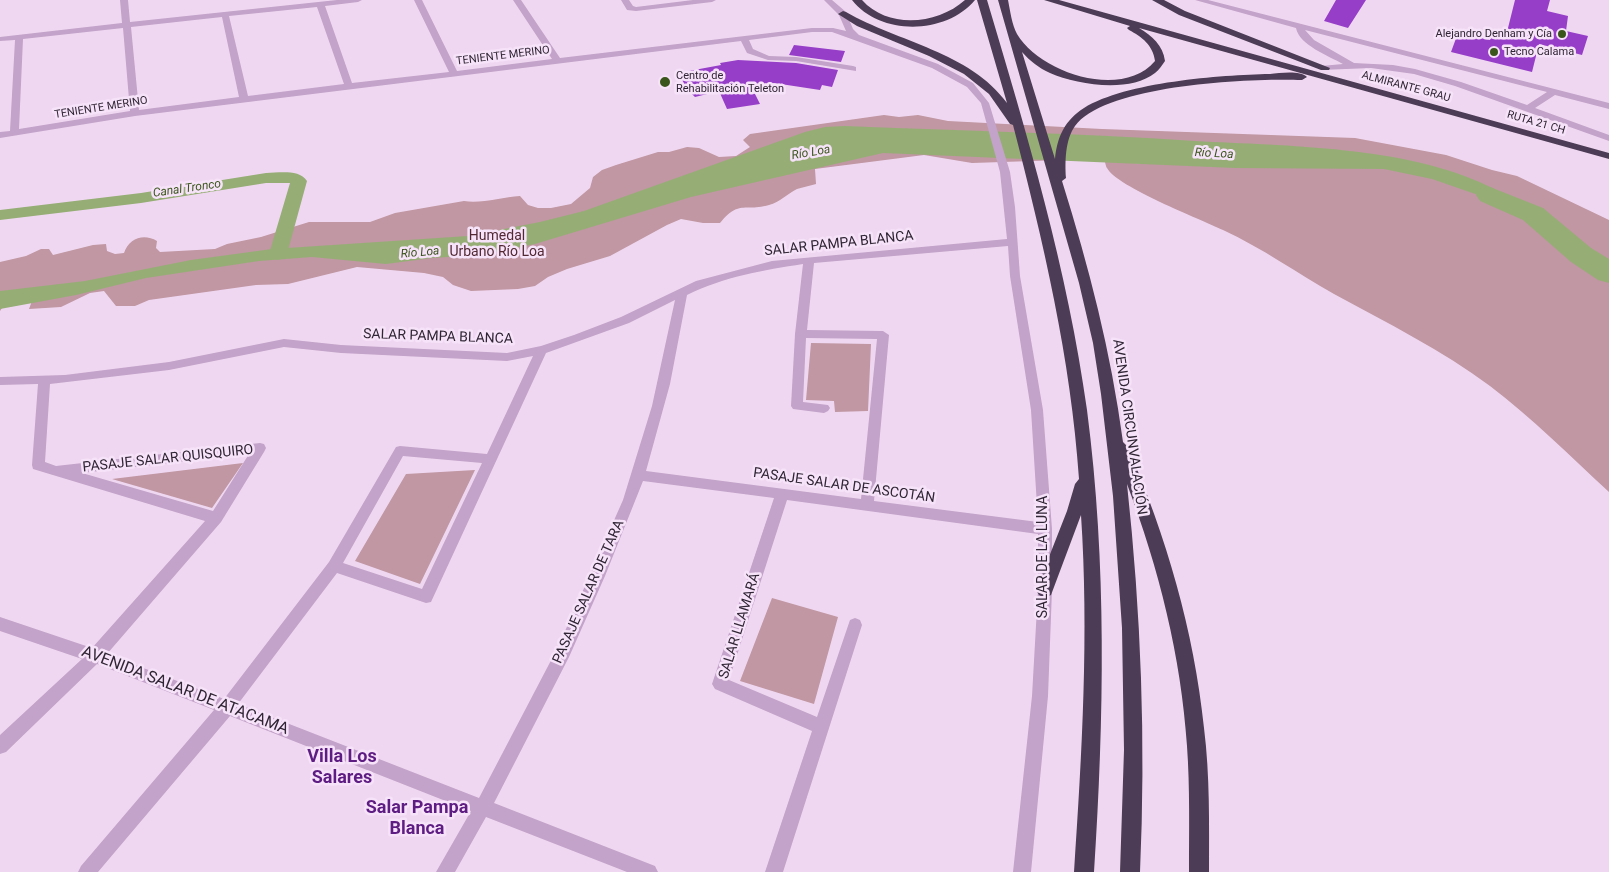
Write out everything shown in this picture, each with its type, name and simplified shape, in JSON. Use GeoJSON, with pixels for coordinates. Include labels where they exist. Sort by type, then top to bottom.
{"type":"FeatureCollection","features":[{"type":"Feature","properties":{"kind":"highway"},"geometry":{"type":"LineString","coordinates":[[857,0],[866,10],[880,17],[915,23],[946,18],[959,11],[970,0]]}},
{"type":"Feature","properties":{"kind":"highway"},"geometry":{"type":"LineString","coordinates":[[982,0],[1015,108],[1054,265],[1066,324],[1086,468],[1092,585],[1092,683],[1084,872]]}},
{"type":"Feature","properties":{"kind":"highway","name":"ALMIRANTE GRAU"},"geometry":{"type":"LineString","coordinates":[[1049,0],[1360,85]]}},
{"type":"Feature","properties":{"kind":"highway","name":"ALMIRANTE GRAU"},"geometry":{"type":"LineString","coordinates":[[1072,0],[1457,113]]}},
{"type":"Feature","properties":{"kind":"highway"},"geometry":{"type":"LineString","coordinates":[[1157,0],[1182,13],[1324,68],[1360,85]]}},
{"type":"Feature","properties":{"kind":"highway"},"geometry":{"type":"LineString","coordinates":[[1003,1],[1032,106],[1057,170]]}},
{"type":"Feature","properties":{"kind":"highway"},"geometry":{"type":"LineString","coordinates":[[843,14],[881,35],[964,70],[984,84],[1001,104],[1020,132]]}},
{"type":"Feature","properties":{"kind":"highway"},"geometry":{"type":"LineString","coordinates":[[1012,32],[1028,52],[1041,63],[1054,71],[1072,78],[1096,82],[1129,80],[1144,75],[1158,65],[1160,56],[1152,42],[1129,26],[1105,16]]}},
{"type":"Feature","properties":{"kind":"highway"},"geometry":{"type":"LineString","coordinates":[[1057,170],[1067,132],[1076,119],[1090,109],[1128,95],[1233,78],[1293,76],[1360,85]]}},
{"type":"Feature","properties":{"kind":"highway","name":"RUTA 21 CH"},"geometry":{"type":"LineString","coordinates":[[1457,113],[1609,156]]}},
{"type":"Feature","properties":{"kind":"highway","name":"AVENIDA CIRCUNVALACIÓN"},"geometry":{"type":"LineString","coordinates":[[1057,170],[1061,192],[1092,305],[1108,388],[1114,435],[1127,569],[1133,676],[1130,872]]}},
{"type":"Feature","properties":{"kind":"highway"},"geometry":{"type":"LineString","coordinates":[[1114,435],[1134,479],[1158,547],[1182,636],[1195,728],[1199,775],[1199,872]]}},
{"type":"Feature","properties":{"kind":"highway"},"geometry":{"type":"LineString","coordinates":[[1045,590],[1075,510],[1086,468]]}},
{"type":"Feature","properties":{"kind":"street"},"geometry":{"type":"LineString","coordinates":[[124,0],[128,25],[135,113]]}},
{"type":"Feature","properties":{"kind":"street"},"geometry":{"type":"LineString","coordinates":[[269,0],[271,10]]}},
{"type":"Feature","properties":{"kind":"street"},"geometry":{"type":"LineString","coordinates":[[0,39],[358,0]]}},
{"type":"Feature","properties":{"kind":"street"},"geometry":{"type":"LineString","coordinates":[[418,0],[454,73]]}},
{"type":"Feature","properties":{"kind":"street"},"geometry":{"type":"LineString","coordinates":[[518,0],[556,60]]}},
{"type":"Feature","properties":{"kind":"street"},"geometry":{"type":"LineString","coordinates":[[625,0],[630,8],[636,9],[712,0]]}},
{"type":"Feature","properties":{"kind":"street"},"geometry":{"type":"LineString","coordinates":[[828,0],[843,14],[849,30],[856,37]]}},
{"type":"Feature","properties":{"kind":"street"},"geometry":{"type":"LineString","coordinates":[[1199,0],[1609,106]]}},
{"type":"Feature","properties":{"kind":"street"},"geometry":{"type":"LineString","coordinates":[[320,4],[349,86]]}},
{"type":"Feature","properties":{"kind":"street"},"geometry":{"type":"LineString","coordinates":[[812,30],[834,23],[843,14]]}},
{"type":"Feature","properties":{"kind":"street"},"geometry":{"type":"LineString","coordinates":[[225,15],[244,99]]}},
{"type":"Feature","properties":{"kind":"street"},"geometry":{"type":"LineString","coordinates":[[1300,26],[1301,33],[1311,42],[1350,64]]}},
{"type":"Feature","properties":{"kind":"street","name":"TENIENTE MERINO"},"geometry":{"type":"LineString","coordinates":[[0,135],[135,113],[812,30],[833,30],[935,66],[962,79],[982,96],[988,109]]}},
{"type":"Feature","properties":{"kind":"street"},"geometry":{"type":"LineString","coordinates":[[14,132],[19,37]]}},
{"type":"Feature","properties":{"kind":"street"},"geometry":{"type":"LineString","coordinates":[[744,38],[750,51],[772,58],[838,64],[850,63],[853,69],[850,74],[844,75],[839,73],[838,64]]}},
{"type":"Feature","properties":{"kind":"street"},"geometry":{"type":"LineString","coordinates":[[1428,74],[1433,61]]}},
{"type":"Feature","properties":{"kind":"street"},"geometry":{"type":"LineString","coordinates":[[1324,68],[1350,64],[1396,68],[1428,74],[1609,138]]}},
{"type":"Feature","properties":{"kind":"street"},"geometry":{"type":"LineString","coordinates":[[1528,109],[1553,92]]}},
{"type":"Feature","properties":{"kind":"street","name":"SALAR DE LA LUNA"},"geometry":{"type":"LineString","coordinates":[[988,109],[1005,172],[1010,207],[1015,276],[1037,410],[1045,529],[1045,590],[1039,713],[1022,872]]}},
{"type":"Feature","properties":{"kind":"street","name":"SALAR PAMPA BLANCA"},"geometry":{"type":"LineString","coordinates":[[0,381],[65,379],[169,366],[284,343],[341,349],[507,357],[542,350],[625,320],[700,284],[772,265],[1012,242]]}},
{"type":"Feature","properties":{"kind":"street"},"geometry":{"type":"LineString","coordinates":[[809,260],[801,334],[797,406],[824,408]]}},
{"type":"Feature","properties":{"kind":"street","name":"PASAJE SALAR DE TARA"},"geometry":{"type":"LineString","coordinates":[[445,872],[483,808],[523,733],[586,602],[639,475],[668,370],[682,293]]}},
{"type":"Feature","properties":{"kind":"street"},"geometry":{"type":"LineString","coordinates":[[801,334],[883,335],[867,506]]}},
{"type":"Feature","properties":{"kind":"street"},"geometry":{"type":"LineString","coordinates":[[334,566],[426,597],[542,350]]}},
{"type":"Feature","properties":{"kind":"street","name":"PASAJE SALAR QUISQUIRO"},"geometry":{"type":"LineString","coordinates":[[44,380],[38,465],[216,518]]}},
{"type":"Feature","properties":{"kind":"street","name":"PASAJE SALAR QUISQUIRO"},"geometry":{"type":"LineString","coordinates":[[0,746],[95,656],[216,518],[260,448],[56,471]]}},
{"type":"Feature","properties":{"kind":"street"},"geometry":{"type":"LineString","coordinates":[[87,872],[227,707],[334,566],[400,451],[491,459]]}},
{"type":"Feature","properties":{"kind":"street","name":"PASAJE SALAR DE ASCOTÁN"},"geometry":{"type":"LineString","coordinates":[[639,475],[1045,529]]}},
{"type":"Feature","properties":{"kind":"street","name":"SALAR LLAMARÁ"},"geometry":{"type":"LineString","coordinates":[[782,494],[720,684],[822,727]]}},
{"type":"Feature","properties":{"kind":"street","name":"AVENIDA SALAR DE ATACAMA"},"geometry":{"type":"LineString","coordinates":[[0,624],[95,656],[649,872]]}},
{"type":"Feature","properties":{"kind":"street"},"geometry":{"type":"LineString","coordinates":[[774,872],[855,625]]}},
{"type":"Feature","properties":{"kind":"green space","name":"Humedal Urbano Río Loa"},"geometry":{"type":"Polygon","coordinates":[[[884,115],[899,117],[918,115],[948,121],[1102,129],[1355,138],[1446,155],[1517,176],[1609,220],[1609,492],[1521,411],[1472,373],[1434,349],[1334,294],[1252,245],[1126,184],[1114,176],[1105,161],[1149,164],[1123,158],[972,163],[924,155],[815,169],[816,184],[797,189],[773,204],[732,211],[720,223],[703,223],[681,219],[610,256],[567,269],[548,277],[535,286],[518,289],[471,291],[453,285],[443,277],[424,273],[357,267],[288,284],[256,285],[149,300],[135,306],[116,306],[104,291],[90,293],[61,307],[29,309],[32,301],[4,305],[0,311],[0,262],[26,256],[41,249],[49,249],[53,255],[93,245],[106,244],[107,251],[115,254],[124,253],[133,241],[138,238],[147,237],[157,241],[156,248],[160,252],[215,249],[309,222],[370,222],[395,213],[464,201],[484,201],[520,196],[528,205],[538,208],[551,208],[571,204],[590,188],[593,177],[602,170],[658,152],[669,152],[687,147],[699,148],[719,157],[736,156],[750,147],[743,140],[750,134],[884,115]]]}},
{"type":"Feature","properties":{"kind":"green space"},"geometry":{"type":"Polygon","coordinates":[[[811,343],[871,344],[868,411],[835,412],[834,401],[806,400],[811,343]]]}},
{"type":"Feature","properties":{"kind":"green space"},"geometry":{"type":"Polygon","coordinates":[[[243,463],[212,508],[112,479],[243,463]]]}},
{"type":"Feature","properties":{"kind":"green space"},"geometry":{"type":"Polygon","coordinates":[[[475,470],[420,584],[355,561],[406,474],[475,470]]]}},
{"type":"Feature","properties":{"kind":"green space"},"geometry":{"type":"Polygon","coordinates":[[[772,598],[838,617],[814,704],[740,681],[772,598]]]}},
{"type":"Feature","properties":{"kind":"water"},"geometry":{"type":"Polygon","coordinates":[[[845,126],[1108,136],[1345,150],[1420,163],[1456,173],[1494,189],[1533,214],[1432,179],[1384,169],[1235,168],[883,153],[691,197],[535,244],[481,255],[432,258],[386,264],[312,257],[259,261],[146,278],[76,295],[0,309],[0,291],[85,281],[191,260],[272,249],[468,236],[540,222],[584,211],[805,132],[825,127],[845,126]]]}},
{"type":"Feature","properties":{"kind":"building"},"geometry":{"type":"Polygon","coordinates":[[[1336,0],[1366,0],[1348,28],[1324,21],[1336,0]]]}},
{"type":"Feature","properties":{"kind":"building"},"geometry":{"type":"Polygon","coordinates":[[[1515,0],[1550,0],[1547,11],[1568,16],[1566,31],[1588,36],[1582,55],[1539,44],[1532,72],[1451,52],[1458,33],[1490,40],[1494,32],[1506,36],[1515,0]]]}},
{"type":"Feature","properties":{"kind":"building"},"geometry":{"type":"Polygon","coordinates":[[[794,45],[845,51],[841,62],[789,55],[794,45]]]}},
{"type":"Feature","properties":{"kind":"building"},"geometry":{"type":"Polygon","coordinates":[[[738,60],[796,63],[838,70],[832,87],[822,85],[820,90],[774,83],[750,84],[760,104],[727,109],[719,91],[695,97],[688,90],[678,73],[738,60]]]}},
{"type":"Feature","properties":{"kind":"waterway","name":"Canal Tronco"},"geometry":{"type":"LineString","coordinates":[[0,215],[141,198],[266,178],[293,178],[299,181],[278,254]]}},
{"type":"Feature","properties":{"kind":"waterway","name":"Río Loa"},"geometry":{"type":"LineString","coordinates":[[1490,195],[1533,214],[1581,255],[1609,273]]}},
{"type":"Feature","properties":{"kind":"place","name":"Alejandro Denham y Cía"},"geometry":{"type":"Point","coordinates":[1562,34]}},
{"type":"Feature","properties":{"kind":"place","name":"Tecno Calama"},"geometry":{"type":"Point","coordinates":[1494,52]}},
{"type":"Feature","properties":{"kind":"place","name":"Centro de Rehabilitación Teleton"},"geometry":{"type":"Point","coordinates":[665,82]}},
{"type":"Feature","properties":{"kind":"district","name":"Villa Los Salares"},"geometry":{"type":"Point","coordinates":[342,768]}},
{"type":"Feature","properties":{"kind":"district","name":"Salar Pampa Blanca"},"geometry":{"type":"Point","coordinates":[417,818]}}]}
